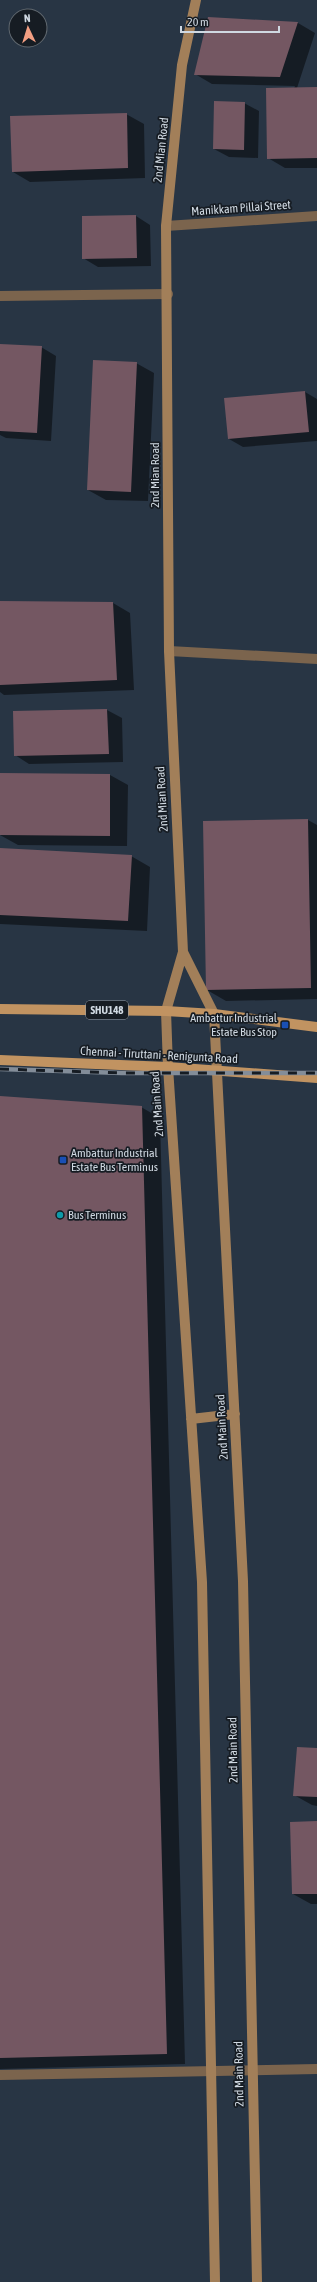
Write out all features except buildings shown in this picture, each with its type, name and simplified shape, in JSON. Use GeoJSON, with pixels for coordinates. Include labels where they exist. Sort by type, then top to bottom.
{"type":"FeatureCollection","features":[{"type":"Feature","properties":{"kind":"main road","name":"2nd Mian Road"},"geometry":{"type":"LineString","coordinates":[[183,952],[168,651],[168,294],[166,226],[182,65],[196,0]]}},
{"type":"Feature","properties":{"kind":"main road","name":"2nd Main Road"},"geometry":{"type":"LineString","coordinates":[[183,952],[166,1011],[168,1068],[202,1582],[215,2282]]}},
{"type":"Feature","properties":{"kind":"main road","name":"2nd Main Road"},"geometry":{"type":"LineString","coordinates":[[183,952],[214,1014],[243,1581],[257,2282]]}},
{"type":"Feature","properties":{"kind":"main road","name":"SHU148"},"geometry":{"type":"LineString","coordinates":[[0,1009],[166,1011],[214,1014],[317,1027]]}},
{"type":"Feature","properties":{"kind":"main road","name":"Chennai - Tiruttani - Renigunta Road"},"geometry":{"type":"LineString","coordinates":[[0,1060],[168,1068],[317,1078]]}},
{"type":"Feature","properties":{"kind":"main road"},"geometry":{"type":"LineString","coordinates":[[191,1419],[235,1414]]}},
{"type":"Feature","properties":{"kind":"street","name":"Manikkam Pillai Street"},"geometry":{"type":"LineString","coordinates":[[166,226],[317,216]]}},
{"type":"Feature","properties":{"kind":"street"},"geometry":{"type":"LineString","coordinates":[[0,296],[168,294]]}},
{"type":"Feature","properties":{"kind":"street"},"geometry":{"type":"LineString","coordinates":[[168,651],[317,659]]}},
{"type":"Feature","properties":{"kind":"street"},"geometry":{"type":"LineString","coordinates":[[0,2075],[317,2069]]}},
{"type":"Feature","properties":{"kind":"railway"},"geometry":{"type":"LineString","coordinates":[[0,1069],[122,1073],[317,1073]]}},
{"type":"Feature","properties":{"kind":"place","name":"Ambattur Industrial Estate Bus Stop"},"geometry":{"type":"Point","coordinates":[285,1025]}},
{"type":"Feature","properties":{"kind":"place","name":"Ambattur Industrial Estate Bus Terminus"},"geometry":{"type":"Point","coordinates":[63,1160]}},
{"type":"Feature","properties":{"kind":"place","name":"Bus Terminus"},"geometry":{"type":"Point","coordinates":[60,1215]}}]}
